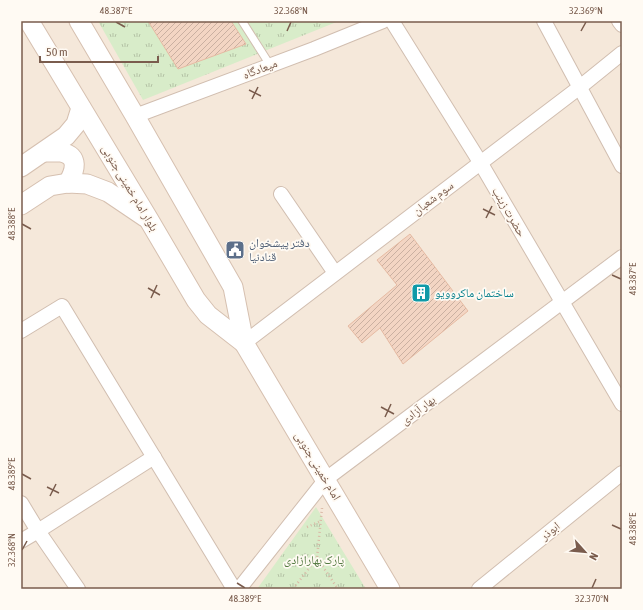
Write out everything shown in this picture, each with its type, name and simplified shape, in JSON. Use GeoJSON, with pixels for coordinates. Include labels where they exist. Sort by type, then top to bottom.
{"type":"FeatureCollection","features":[{"type":"Feature","properties":{"kind":"main road","name":"بلوار امام خمینی جنوبی"},"geometry":{"type":"LineString","coordinates":[[29,21],[150,220],[196,300],[208,315],[244,343]]}},
{"type":"Feature","properties":{"kind":"main road"},"geometry":{"type":"LineString","coordinates":[[79,21],[233,287],[244,343]]}},
{"type":"Feature","properties":{"kind":"main road"},"geometry":{"type":"LineString","coordinates":[[21,167],[66,136],[76,124],[81,108]]}},
{"type":"Feature","properties":{"kind":"main road"},"geometry":{"type":"LineString","coordinates":[[44,152],[62,152],[74,160],[74,174],[68,183]]}},
{"type":"Feature","properties":{"kind":"main road"},"geometry":{"type":"LineString","coordinates":[[21,205],[50,186],[68,183],[87,184],[108,192],[150,220]]}},
{"type":"Feature","properties":{"kind":"main road","name":"امام خمینی جنوبی"},"geometry":{"type":"LineString","coordinates":[[244,343],[390,589]]}},
{"type":"Feature","properties":{"kind":"street","name":"میعادگاه"},"geometry":{"type":"LineString","coordinates":[[135,116],[383,21]]}},
{"type":"Feature","properties":{"kind":"street","name":"حضرت زینب"},"geometry":{"type":"LineString","coordinates":[[392,21],[480,162],[622,404]]}},
{"type":"Feature","properties":{"kind":"street"},"geometry":{"type":"LineString","coordinates":[[544,21],[622,166]]}},
{"type":"Feature","properties":{"kind":"street"},"geometry":{"type":"LineString","coordinates":[[619,21],[622,25]]}},
{"type":"Feature","properties":{"kind":"street","name":"سوم شعبان"},"geometry":{"type":"LineString","coordinates":[[244,343],[580,87],[622,53]]}},
{"type":"Feature","properties":{"kind":"street"},"geometry":{"type":"LineString","coordinates":[[281,194],[335,273]]}},
{"type":"Feature","properties":{"kind":"street","name":"بهار آزادی"},"geometry":{"type":"LineString","coordinates":[[239,589],[326,479],[622,257]]}},
{"type":"Feature","properties":{"kind":"street"},"geometry":{"type":"LineString","coordinates":[[21,331],[62,306],[234,589]]}},
{"type":"Feature","properties":{"kind":"street"},"geometry":{"type":"LineString","coordinates":[[21,541],[38,532],[154,457]]}},
{"type":"Feature","properties":{"kind":"street","name":"ابوذر"},"geometry":{"type":"LineString","coordinates":[[479,589],[622,473]]}},
{"type":"Feature","properties":{"kind":"street"},"geometry":{"type":"LineString","coordinates":[[21,503],[38,532],[78,589]]}},
{"type":"Feature","properties":{"kind":"lane"},"geometry":{"type":"LineString","coordinates":[[242,21],[270,65]]}},
{"type":"Feature","properties":{"kind":"path"},"geometry":{"type":"LineString","coordinates":[[293,589],[317,558],[321,520]]}},
{"type":"Feature","properties":{"kind":"path"},"geometry":{"type":"LineString","coordinates":[[317,558],[338,589]]}},
{"type":"Feature","properties":{"kind":"shaded area"},"geometry":{"type":"Polygon","coordinates":[[[21,21],[622,21],[622,589],[21,589],[21,21]]]}},
{"type":"Feature","properties":{"kind":"green space"},"geometry":{"type":"Polygon","coordinates":[[[98,21],[339,21],[143,100],[98,21]]]}},
{"type":"Feature","properties":{"kind":"green space","name":"پارک بهارازادی"},"geometry":{"type":"Polygon","coordinates":[[[316,507],[366,589],[257,589],[316,507]]]}},
{"type":"Feature","properties":{"kind":"building"},"geometry":{"type":"Polygon","coordinates":[[[148,21],[231,21],[246,44],[178,69],[148,21]]]}},
{"type":"Feature","properties":{"kind":"building","name":"ساختمان ماکروویو"},"geometry":{"type":"Polygon","coordinates":[[[410,234],[468,311],[403,364],[380,328],[362,343],[348,326],[397,285],[377,260],[410,234]]]}},
{"type":"Feature","properties":{"kind":"place","name":"دفتر پیشخوان قنادنیا"},"geometry":{"type":"Point","coordinates":[235,250]}},
{"type":"Feature","properties":{"kind":"place","name":"ساختمان ماکروویو"},"geometry":{"type":"Point","coordinates":[421,293]}}]}
